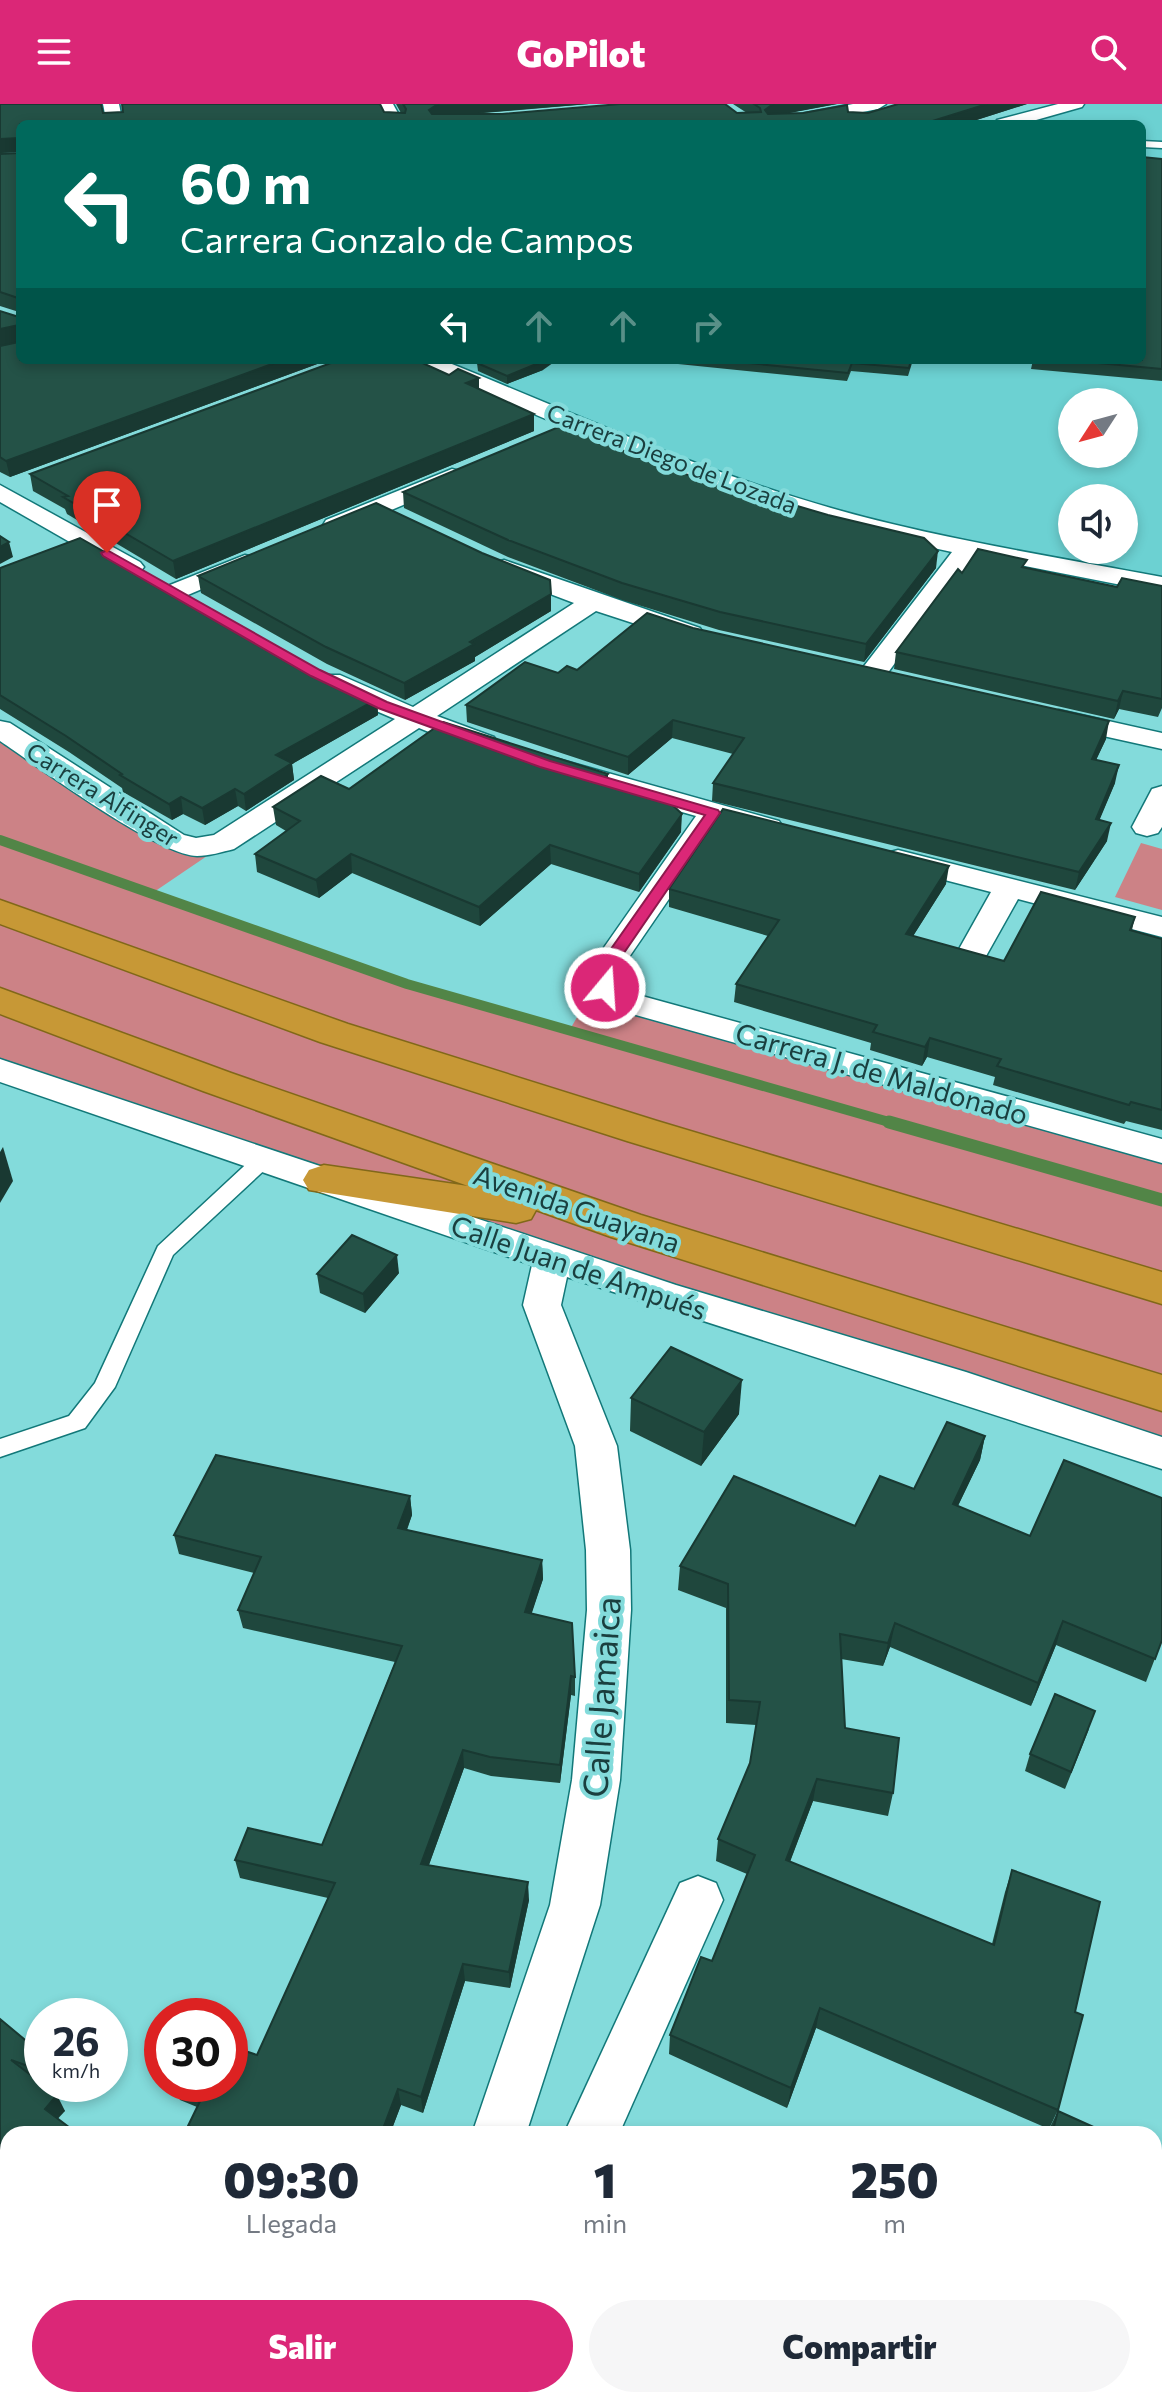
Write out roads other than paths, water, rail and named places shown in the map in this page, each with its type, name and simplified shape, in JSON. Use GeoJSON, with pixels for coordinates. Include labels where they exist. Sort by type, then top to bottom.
{"type":"FeatureCollection","features":[{"type":"Feature","properties":{"kind":"highway"},"geometry":{"type":"LineString","coordinates":[[0,911],[334,1033],[672,1140],[1162,1288]]}},
{"type":"Feature","properties":{"kind":"highway","name":"Avenida Guayana"},"geometry":{"type":"LineString","coordinates":[[0,1000],[217,1082],[626,1226],[1162,1393]]}},
{"type":"Feature","properties":{"kind":"highway"},"geometry":{"type":"LineString","coordinates":[[324,1180],[626,1226]]}},
{"type":"Feature","properties":{"kind":"street"},"geometry":{"type":"LineString","coordinates":[[796,120],[878,104]]}},
{"type":"Feature","properties":{"kind":"street"},"geometry":{"type":"LineString","coordinates":[[1013,120],[1044,107],[1076,104]]}},
{"type":"Feature","properties":{"kind":"street"},"geometry":{"type":"LineString","coordinates":[[862,120],[901,108]]}},
{"type":"Feature","properties":{"kind":"street","name":"Carrera Diego de Lozada"},"geometry":{"type":"LineString","coordinates":[[433,364],[671,463],[781,501],[848,520],[1162,585]]}},
{"type":"Feature","properties":{"kind":"street"},"geometry":{"type":"LineString","coordinates":[[549,436],[578,424]]}},
{"type":"Feature","properties":{"kind":"street"},"geometry":{"type":"LineString","coordinates":[[319,531],[477,466]]}},
{"type":"Feature","properties":{"kind":"street"},"geometry":{"type":"LineString","coordinates":[[0,492],[28,481]]}},
{"type":"Feature","properties":{"kind":"street"},"geometry":{"type":"LineString","coordinates":[[0,492],[199,606]]}},
{"type":"Feature","properties":{"kind":"street"},"geometry":{"type":"LineString","coordinates":[[377,507],[401,520]]}},
{"type":"Feature","properties":{"kind":"street"},"geometry":{"type":"LineString","coordinates":[[56,552],[85,540]]}},
{"type":"Feature","properties":{"kind":"street"},"geometry":{"type":"LineString","coordinates":[[844,670],[884,679],[969,546]]}},
{"type":"Feature","properties":{"kind":"street"},"geometry":{"type":"LineString","coordinates":[[174,592],[261,556]]}},
{"type":"Feature","properties":{"kind":"street"},"geometry":{"type":"LineString","coordinates":[[479,557],[593,602],[721,641]]}},
{"type":"Feature","properties":{"kind":"street"},"geometry":{"type":"LineString","coordinates":[[416,717],[593,602]]}},
{"type":"Feature","properties":{"kind":"street"},"geometry":{"type":"LineString","coordinates":[[302,666],[416,717],[506,751]]}},
{"type":"Feature","properties":{"kind":"street"},"geometry":{"type":"LineString","coordinates":[[1035,713],[1162,741]]}},
{"type":"Feature","properties":{"kind":"street","name":"Carrera Alfinger"},"geometry":{"type":"LineString","coordinates":[[0,729],[173,841],[185,846],[209,846],[235,837],[416,717]]}},
{"type":"Feature","properties":{"kind":"street"},"geometry":{"type":"LineString","coordinates":[[532,760],[713,813],[798,834]]}},
{"type":"Feature","properties":{"kind":"street"},"geometry":{"type":"LineString","coordinates":[[1147,827],[1162,795]]}},
{"type":"Feature","properties":{"kind":"street","name":"Carrera J. de Maldonado"},"geometry":{"type":"LineString","coordinates":[[713,813],[607,966],[602,977],[605,988],[630,1003],[1162,1151]]}},
{"type":"Feature","properties":{"kind":"street"},"geometry":{"type":"LineString","coordinates":[[872,853],[1162,927]]}},
{"type":"Feature","properties":{"kind":"street"},"geometry":{"type":"LineString","coordinates":[[970,958],[1009,888]]}},
{"type":"Feature","properties":{"kind":"street","name":"Calle Juan de Ampués"},"geometry":{"type":"LineString","coordinates":[[0,1070],[788,1336],[966,1388],[1162,1453]]}},
{"type":"Feature","properties":{"kind":"street","name":"Calle Jamaica"},"geometry":{"type":"LineString","coordinates":[[502,2126],[575,1905],[596,1780],[609,1610],[608,1550],[596,1446],[542,1305],[552,1258]]}},
{"type":"Feature","properties":{"kind":"street"},"geometry":{"type":"LineString","coordinates":[[595,2126],[698,1900]]}},
{"type":"Feature","properties":{"kind":"lane"},"geometry":{"type":"LineString","coordinates":[[0,1448],[77,1422],[104,1387],[165,1251],[264,1159]]}},
{"type":"Feature","properties":{"kind":"waterway"},"geometry":{"type":"LineString","coordinates":[[0,840],[407,984],[896,1124]]}},
{"type":"Feature","properties":{"kind":"waterway"},"geometry":{"type":"LineString","coordinates":[[889,1122],[896,1124]]}},
{"type":"Feature","properties":{"kind":"waterway"},"geometry":{"type":"LineString","coordinates":[[896,1124],[1162,1200]]}}]}
